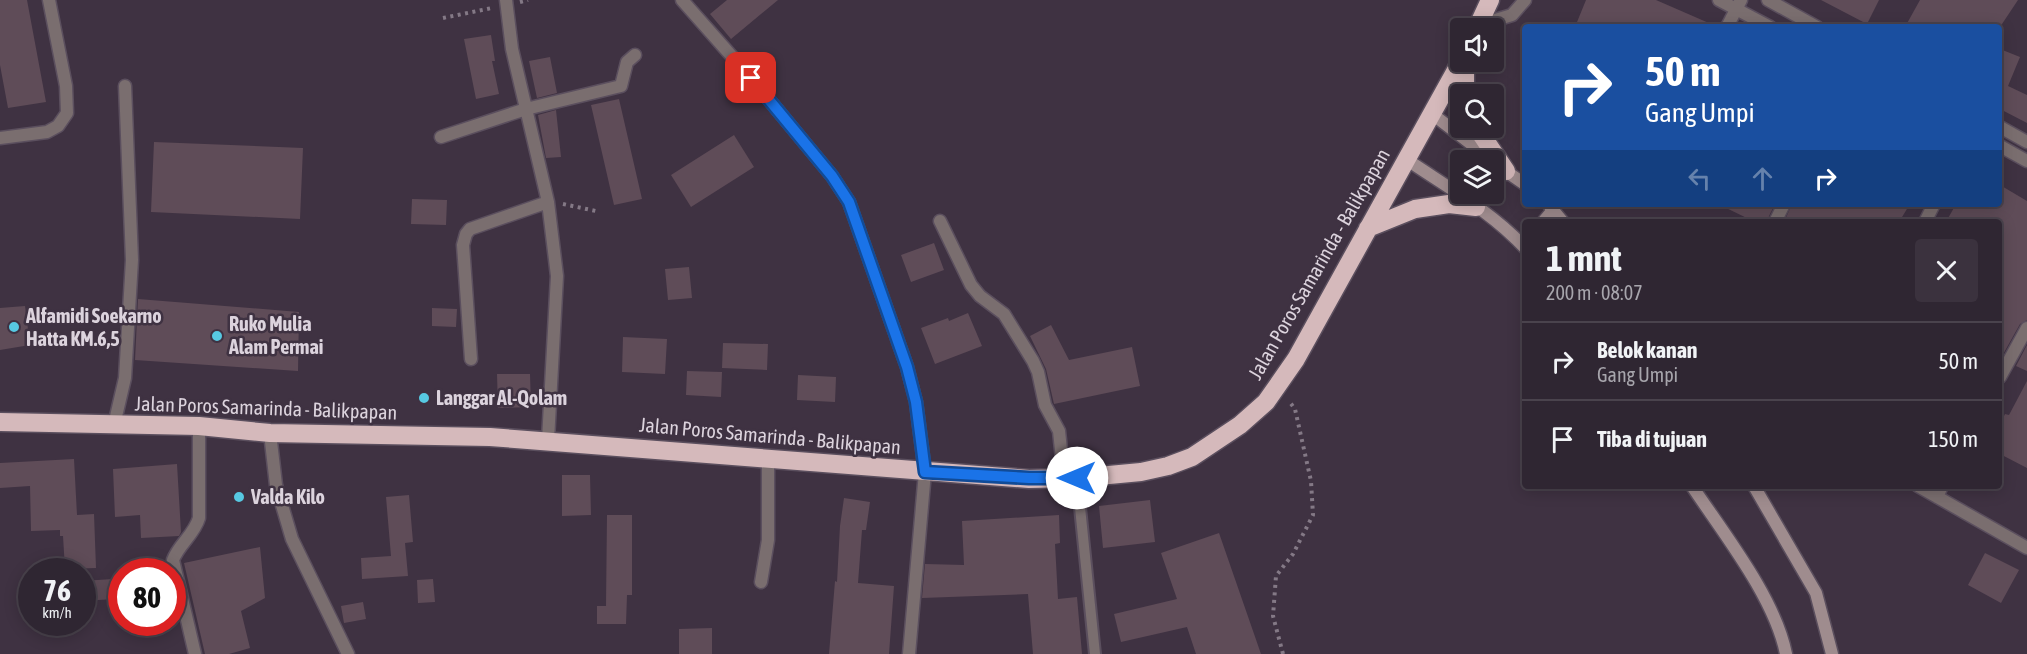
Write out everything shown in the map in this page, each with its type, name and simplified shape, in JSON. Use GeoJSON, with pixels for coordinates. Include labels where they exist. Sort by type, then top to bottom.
{"type":"FeatureCollection","features":[{"type":"Feature","properties":{"kind":"highway"},"geometry":{"type":"LineString","coordinates":[[1482,18],[1490,0]]}},
{"type":"Feature","properties":{"kind":"highway","name":"Jalan Poros Samarinda - Balikpapan"},"geometry":{"type":"LineString","coordinates":[[0,422],[199,426],[270,433],[478,436],[925,472],[1029,478],[1071,478],[1141,472],[1168,466],[1192,457],[1240,425],[1266,402],[1296,359],[1431,113],[1456,72]]}},
{"type":"Feature","properties":{"kind":"highway"},"geometry":{"type":"LineString","coordinates":[[1368,228],[1414,209],[1449,204],[1476,207]]}},
{"type":"Feature","properties":{"kind":"street"},"geometry":{"type":"LineString","coordinates":[[0,138],[47,132],[58,126],[67,113],[66,86],[49,0]]}},
{"type":"Feature","properties":{"kind":"street"},"geometry":{"type":"LineString","coordinates":[[681,0],[751,78],[832,176],[849,202],[907,367],[916,402],[925,472],[909,654]]}},
{"type":"Feature","properties":{"kind":"street"},"geometry":{"type":"LineString","coordinates":[[1504,18],[1512,15],[1525,0]]}},
{"type":"Feature","properties":{"kind":"street"},"geometry":{"type":"LineString","coordinates":[[1719,0],[1738,5],[1766,24]]}},
{"type":"Feature","properties":{"kind":"street"},"geometry":{"type":"LineString","coordinates":[[1768,0],[1812,24]]}},
{"type":"Feature","properties":{"kind":"street"},"geometry":{"type":"LineString","coordinates":[[507,2],[512,49],[548,202],[557,276],[548,440]]}},
{"type":"Feature","properties":{"kind":"street"},"geometry":{"type":"LineString","coordinates":[[1728,24],[1738,5]]}},
{"type":"Feature","properties":{"kind":"street"},"geometry":{"type":"LineString","coordinates":[[441,137],[526,109],[621,86],[627,62],[635,55]]}},
{"type":"Feature","properties":{"kind":"street"},"geometry":{"type":"LineString","coordinates":[[114,425],[125,378],[132,260],[125,86]]}},
{"type":"Feature","properties":{"kind":"street"},"geometry":{"type":"LineString","coordinates":[[1431,113],[1478,150]]}},
{"type":"Feature","properties":{"kind":"street"},"geometry":{"type":"LineString","coordinates":[[2002,128],[2027,142]]}},
{"type":"Feature","properties":{"kind":"street"},"geometry":{"type":"LineString","coordinates":[[2002,147],[2027,161]]}},
{"type":"Feature","properties":{"kind":"street"},"geometry":{"type":"LineString","coordinates":[[1406,159],[1476,207],[1522,243]]}},
{"type":"Feature","properties":{"kind":"street"},"geometry":{"type":"LineString","coordinates":[[1504,170],[1522,182]]}},
{"type":"Feature","properties":{"kind":"street"},"geometry":{"type":"LineString","coordinates":[[471,359],[464,245],[466,234],[470,229],[548,202]]}},
{"type":"Feature","properties":{"kind":"street"},"geometry":{"type":"LineString","coordinates":[[1551,207],[1561,219]]}},
{"type":"Feature","properties":{"kind":"street"},"geometry":{"type":"LineString","coordinates":[[940,221],[970,285],[980,296],[1004,314],[1036,366],[1045,405],[1059,431],[1071,478]]}},
{"type":"Feature","properties":{"kind":"street"},"geometry":{"type":"LineString","coordinates":[[2002,373],[2027,328]]}},
{"type":"Feature","properties":{"kind":"street"},"geometry":{"type":"LineString","coordinates":[[195,654],[173,560],[176,550],[196,529],[199,518],[199,426]]}},
{"type":"Feature","properties":{"kind":"street"},"geometry":{"type":"LineString","coordinates":[[270,433],[276,485],[292,539],[348,654]]}},
{"type":"Feature","properties":{"kind":"street"},"geometry":{"type":"LineString","coordinates":[[761,582],[767,549],[768,459]]}},
{"type":"Feature","properties":{"kind":"street"},"geometry":{"type":"LineString","coordinates":[[1694,489],[1745,564],[1775,619],[1786,654]]}},
{"type":"Feature","properties":{"kind":"street"},"geometry":{"type":"LineString","coordinates":[[1756,489],[1816,593],[1832,654]]}},
{"type":"Feature","properties":{"kind":"street"},"geometry":{"type":"LineString","coordinates":[[1939,492],[2027,548]]}},
{"type":"Feature","properties":{"kind":"lane"},"geometry":{"type":"LineString","coordinates":[[1071,478],[1095,654]]}},
{"type":"Feature","properties":{"kind":"path"},"geometry":{"type":"LineString","coordinates":[[443,18],[507,2],[528,0]]}},
{"type":"Feature","properties":{"kind":"path"},"geometry":{"type":"LineString","coordinates":[[548,202],[596,211]]}},
{"type":"Feature","properties":{"kind":"path"},"geometry":{"type":"LineString","coordinates":[[1276,387],[1295,409],[1311,481],[1313,515],[1293,554],[1276,576],[1273,616],[1283,654]]}},
{"type":"Feature","properties":{"kind":"building"},"geometry":{"type":"Polygon","coordinates":[[[0,0],[27,0],[46,102],[8,108],[0,65],[0,0]]]}},
{"type":"Feature","properties":{"kind":"building"},"geometry":{"type":"Polygon","coordinates":[[[727,0],[778,0],[731,39],[710,14],[727,0]]]}},
{"type":"Feature","properties":{"kind":"building"},"geometry":{"type":"Polygon","coordinates":[[[1586,0],[1656,0],[1711,24],[1576,24],[1586,0]]]}},
{"type":"Feature","properties":{"kind":"building"},"geometry":{"type":"Polygon","coordinates":[[[1821,0],[1879,0],[1867,24],[1821,0]]]}},
{"type":"Feature","properties":{"kind":"building"},"geometry":{"type":"Polygon","coordinates":[[[1920,0],[2018,0],[2002,24],[1907,24],[1920,0]]]}},
{"type":"Feature","properties":{"kind":"building"},"geometry":{"type":"Polygon","coordinates":[[[491,35],[495,61],[492,61],[499,94],[476,99],[464,39],[491,35]]]}},
{"type":"Feature","properties":{"kind":"building"},"geometry":{"type":"Polygon","coordinates":[[[2002,50],[2020,57],[2008,86],[2027,95],[2027,123],[2002,110],[2002,50]]]}},
{"type":"Feature","properties":{"kind":"building"},"geometry":{"type":"Polygon","coordinates":[[[550,57],[557,93],[537,98],[529,61],[550,57]]]}},
{"type":"Feature","properties":{"kind":"building"},"geometry":{"type":"Polygon","coordinates":[[[619,99],[642,199],[614,205],[591,105],[619,99]]]}},
{"type":"Feature","properties":{"kind":"building"},"geometry":{"type":"Polygon","coordinates":[[[556,110],[561,157],[546,158],[538,115],[556,110]]]}},
{"type":"Feature","properties":{"kind":"building"},"geometry":{"type":"Polygon","coordinates":[[[734,135],[754,167],[691,207],[671,175],[734,135]]]}},
{"type":"Feature","properties":{"kind":"building"},"geometry":{"type":"Polygon","coordinates":[[[154,142],[303,148],[300,219],[151,212],[154,142]]]}},
{"type":"Feature","properties":{"kind":"building"},"geometry":{"type":"Polygon","coordinates":[[[2002,186],[2027,201],[2027,320],[2020,324],[2002,356],[2002,219],[1948,219],[1954,207],[2002,207],[2002,186]]]}},
{"type":"Feature","properties":{"kind":"building"},"geometry":{"type":"Polygon","coordinates":[[[412,199],[447,200],[446,225],[411,224],[412,199]]]}},
{"type":"Feature","properties":{"kind":"building"},"geometry":{"type":"Polygon","coordinates":[[[1724,207],[1774,207],[1768,219],[1749,219],[1724,207]]]}},
{"type":"Feature","properties":{"kind":"building"},"geometry":{"type":"Polygon","coordinates":[[[1791,207],[1908,207],[1901,219],[1785,219],[1791,207]]]}},
{"type":"Feature","properties":{"kind":"building"},"geometry":{"type":"Polygon","coordinates":[[[934,243],[944,270],[911,282],[901,255],[934,243]]]}},
{"type":"Feature","properties":{"kind":"building"},"geometry":{"type":"Polygon","coordinates":[[[689,267],[692,298],[668,300],[665,269],[689,267]]]}},
{"type":"Feature","properties":{"kind":"building","name":"Ruko Mulia Alam Permai"},"geometry":{"type":"Polygon","coordinates":[[[138,299],[299,312],[298,371],[135,360],[138,299]]]}},
{"type":"Feature","properties":{"kind":"building","name":"Alfamidi Soekarno Hatta KM.6,5"},"geometry":{"type":"Polygon","coordinates":[[[25,306],[30,345],[0,350],[0,308],[25,306]]]}},
{"type":"Feature","properties":{"kind":"building"},"geometry":{"type":"Polygon","coordinates":[[[432,308],[457,309],[456,327],[432,326],[432,308]]]}},
{"type":"Feature","properties":{"kind":"building"},"geometry":{"type":"Polygon","coordinates":[[[968,313],[982,346],[935,364],[921,328],[948,318],[949,321],[968,313]]]}},
{"type":"Feature","properties":{"kind":"building"},"geometry":{"type":"Polygon","coordinates":[[[1051,325],[1069,360],[1132,347],[1140,386],[1054,404],[1046,369],[1030,336],[1051,325]]]}},
{"type":"Feature","properties":{"kind":"building"},"geometry":{"type":"Polygon","coordinates":[[[623,337],[667,339],[665,374],[622,372],[623,337]]]}},
{"type":"Feature","properties":{"kind":"building"},"geometry":{"type":"Polygon","coordinates":[[[723,343],[768,344],[767,370],[722,368],[723,343]]]}},
{"type":"Feature","properties":{"kind":"building"},"geometry":{"type":"Polygon","coordinates":[[[2027,345],[2027,371],[2016,366],[2027,345]]]}},
{"type":"Feature","properties":{"kind":"building"},"geometry":{"type":"Polygon","coordinates":[[[687,371],[722,372],[721,397],[686,395],[687,371]]]}},
{"type":"Feature","properties":{"kind":"building"},"geometry":{"type":"Polygon","coordinates":[[[497,374],[530,374],[531,407],[498,408],[497,374]]]}},
{"type":"Feature","properties":{"kind":"building"},"geometry":{"type":"Polygon","coordinates":[[[798,375],[836,377],[835,402],[797,400],[798,375]]]}},
{"type":"Feature","properties":{"kind":"building"},"geometry":{"type":"Polygon","coordinates":[[[2027,381],[2027,468],[2002,455],[2002,420],[2005,414],[2009,415],[2027,381]]]}},
{"type":"Feature","properties":{"kind":"building"},"geometry":{"type":"Polygon","coordinates":[[[74,459],[77,515],[94,514],[96,558],[64,558],[63,536],[60,536],[60,530],[31,531],[30,486],[0,488],[0,463],[74,459]]]}},
{"type":"Feature","properties":{"kind":"building"},"geometry":{"type":"Polygon","coordinates":[[[177,464],[181,532],[179,536],[141,538],[140,515],[115,517],[113,469],[177,464]]]}},
{"type":"Feature","properties":{"kind":"building"},"geometry":{"type":"Polygon","coordinates":[[[562,475],[590,475],[591,515],[562,516],[562,475]]]}},
{"type":"Feature","properties":{"kind":"building"},"geometry":{"type":"Polygon","coordinates":[[[409,495],[413,542],[405,543],[408,576],[362,579],[361,558],[391,556],[386,497],[409,495]]]}},
{"type":"Feature","properties":{"kind":"building"},"geometry":{"type":"Polygon","coordinates":[[[844,498],[870,502],[866,530],[862,530],[858,583],[894,586],[889,654],[829,654],[844,498]]]}},
{"type":"Feature","properties":{"kind":"building"},"geometry":{"type":"Polygon","coordinates":[[[1150,500],[1155,542],[1103,548],[1099,506],[1150,500]]]}},
{"type":"Feature","properties":{"kind":"building"},"geometry":{"type":"Polygon","coordinates":[[[607,515],[632,515],[632,595],[627,595],[626,624],[597,624],[597,606],[606,606],[607,515]]]}},
{"type":"Feature","properties":{"kind":"building"},"geometry":{"type":"Polygon","coordinates":[[[1059,515],[1060,543],[1055,544],[1058,599],[1077,597],[1082,654],[1033,654],[1028,594],[922,598],[925,564],[964,565],[962,521],[1059,515]]]}},
{"type":"Feature","properties":{"kind":"building"},"geometry":{"type":"Polygon","coordinates":[[[1219,533],[1261,654],[1196,654],[1187,627],[1121,642],[1114,614],[1177,599],[1161,553],[1219,533]]]}},
{"type":"Feature","properties":{"kind":"building"},"geometry":{"type":"Polygon","coordinates":[[[260,547],[265,598],[241,611],[250,648],[229,654],[205,654],[186,572],[186,563],[260,547]]]}},
{"type":"Feature","properties":{"kind":"building"},"geometry":{"type":"Polygon","coordinates":[[[1985,553],[2019,570],[2001,603],[1968,585],[1985,553]]]}},
{"type":"Feature","properties":{"kind":"building"},"geometry":{"type":"Polygon","coordinates":[[[108,579],[108,599],[96,600],[96,580],[108,579]]]}},
{"type":"Feature","properties":{"kind":"building"},"geometry":{"type":"Polygon","coordinates":[[[433,579],[435,602],[418,603],[417,580],[433,579]]]}},
{"type":"Feature","properties":{"kind":"building"},"geometry":{"type":"Polygon","coordinates":[[[363,602],[366,619],[344,623],[341,606],[363,602]]]}},
{"type":"Feature","properties":{"kind":"building"},"geometry":{"type":"Polygon","coordinates":[[[712,628],[712,654],[679,654],[679,629],[712,628]]]}},
{"type":"Feature","properties":{"kind":"place","name":"Alfamidi Soekarno Hatta KM.6,5"},"geometry":{"type":"Point","coordinates":[14,327]}},
{"type":"Feature","properties":{"kind":"place","name":"Ruko Mulia Alam Permai"},"geometry":{"type":"Point","coordinates":[217,336]}},
{"type":"Feature","properties":{"kind":"place","name":"Langgar Al-Qolam"},"geometry":{"type":"Point","coordinates":[424,398]}},
{"type":"Feature","properties":{"kind":"place","name":"Valda Kilo"},"geometry":{"type":"Point","coordinates":[239,497]}},
{"type":"Feature","properties":{"kind":"route"},"geometry":{"type":"LineString","coordinates":[[751,78],[832,176],[849,202],[907,367],[916,402],[925,472],[1029,478],[1077,478]]}}]}
